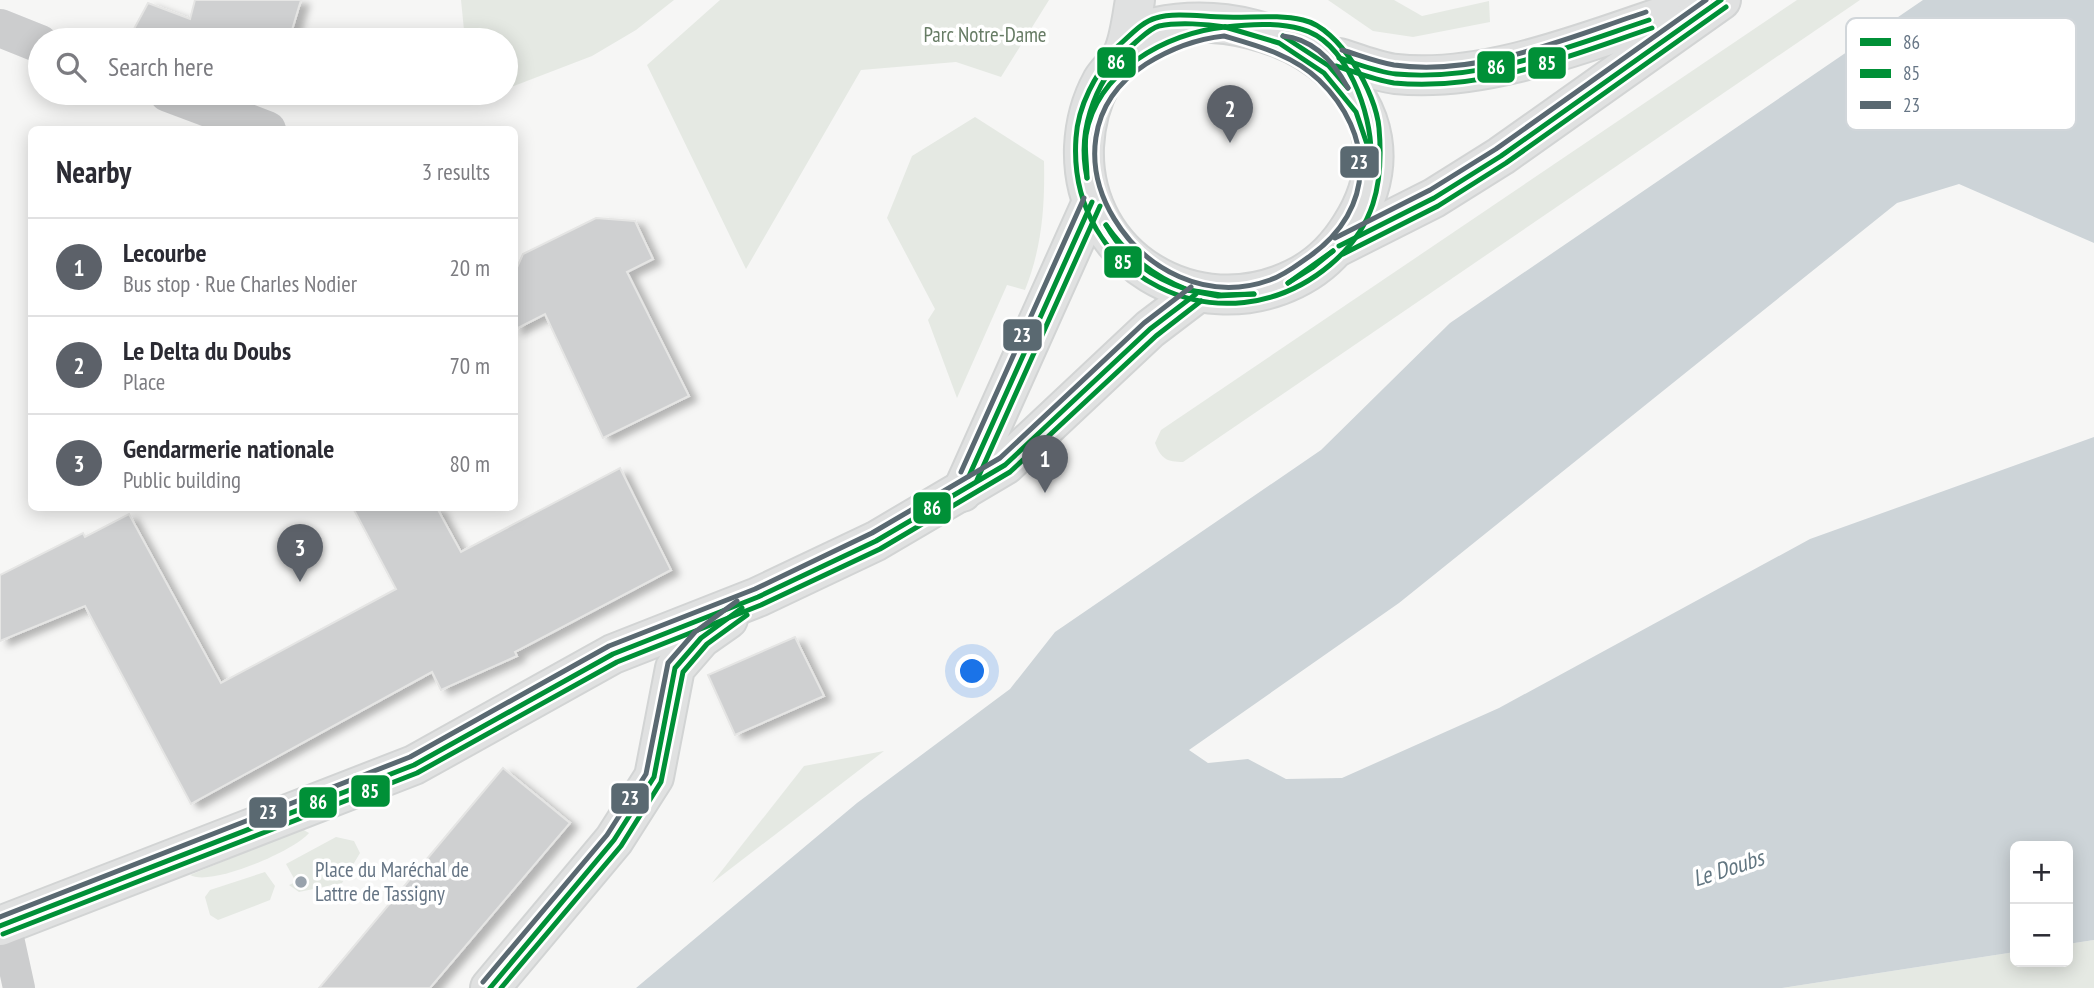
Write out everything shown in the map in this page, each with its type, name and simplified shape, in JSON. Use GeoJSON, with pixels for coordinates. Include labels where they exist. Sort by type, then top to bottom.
{"type":"FeatureCollection","features":[{"type":"Feature","properties":{"kind":"main road"},"geometry":{"type":"LineString","coordinates":[[1123,53],[1135,0]]}},
{"type":"Feature","properties":{"kind":"main road"},"geometry":{"type":"LineString","coordinates":[[1339,58],[1395,74],[1447,74],[1522,61],[1712,0]]}},
{"type":"Feature","properties":{"kind":"main road"},"geometry":{"type":"LineString","coordinates":[[1339,246],[1361,211],[1371,172],[1371,131],[1360,92],[1339,58],[1308,31],[1268,7],[1233,7],[1192,12],[1155,28],[1123,53],[1102,80],[1089,111],[1084,145],[1085,174],[1092,202],[1116,244],[1152,276],[1196,293],[1235,296],[1274,289],[1309,272],[1339,246],[1434,198],[1501,156],[1721,0]]}},
{"type":"Feature","properties":{"kind":"main road"},"geometry":{"type":"LineString","coordinates":[[962,492],[1092,202]]}},
{"type":"Feature","properties":{"kind":"main road"},"geometry":{"type":"LineString","coordinates":[[3,925],[414,765],[613,654],[758,597],[876,541],[1005,465],[1150,329],[1196,293]]}},
{"type":"Feature","properties":{"kind":"main road"},"geometry":{"type":"LineString","coordinates":[[490,988],[614,840],[654,777],[676,668],[701,638],[758,597]]}},
{"type":"Feature","properties":{"kind":"street"},"geometry":{"type":"LineString","coordinates":[[0,28],[28,39]]}},
{"type":"Feature","properties":{"kind":"street"},"geometry":{"type":"LineString","coordinates":[[200,105],[256,126]]}},
{"type":"Feature","properties":{"kind":"lane"},"geometry":{"type":"LineString","coordinates":[[3,925],[19,988]]}},
{"type":"Feature","properties":{"kind":"green space"},"geometry":{"type":"Polygon","coordinates":[[[461,0],[674,0],[636,30],[592,56],[518,84],[518,28],[464,28],[461,0]]]}},
{"type":"Feature","properties":{"kind":"green space","name":"Parc Notre-Dame"},"geometry":{"type":"Polygon","coordinates":[[[720,0],[1049,0],[1001,77],[956,62],[861,70],[746,269],[647,65],[720,0]]]}},
{"type":"Feature","properties":{"kind":"green space"},"geometry":{"type":"Polygon","coordinates":[[[1328,0],[1394,0],[1422,16],[1489,1],[1490,22],[1413,37],[1373,31],[1328,0]]]}},
{"type":"Feature","properties":{"kind":"green space"},"geometry":{"type":"Polygon","coordinates":[[[1797,0],[1860,0],[1183,462],[1162,456],[1155,443],[1161,430],[1797,0]]]}},
{"type":"Feature","properties":{"kind":"green space"},"geometry":{"type":"Polygon","coordinates":[[[975,117],[1044,161],[1043,211],[1039,242],[1025,290],[1007,285],[957,398],[928,320],[935,309],[887,218],[912,156],[975,117]]]}},
{"type":"Feature","properties":{"kind":"green space"},"geometry":{"type":"Polygon","coordinates":[[[884,751],[712,883],[804,766],[884,751]]]}},
{"type":"Feature","properties":{"kind":"green space"},"geometry":{"type":"Polygon","coordinates":[[[302,829],[309,833],[287,849],[252,865],[215,876],[190,875],[302,829]]]}},
{"type":"Feature","properties":{"kind":"green space"},"geometry":{"type":"Polygon","coordinates":[[[336,837],[354,841],[360,853],[342,883],[299,892],[289,885],[296,882],[286,864],[336,837]]]}},
{"type":"Feature","properties":{"kind":"green space"},"geometry":{"type":"Polygon","coordinates":[[[265,872],[275,886],[270,900],[218,920],[210,915],[205,897],[210,890],[265,872]]]}},
{"type":"Feature","properties":{"kind":"green space"},"geometry":{"type":"Polygon","coordinates":[[[2094,940],[2094,988],[1782,988],[2010,953],[2010,967],[2073,967],[2073,943],[2094,940]]]}},
{"type":"Feature","properties":{"kind":"water","name":"Le Doubs"},"geometry":{"type":"Polygon","coordinates":[[[1923,0],[2094,0],[2094,243],[1959,184],[1897,203],[1399,603],[1189,750],[1208,763],[1248,759],[1286,779],[1342,778],[1499,708],[1810,539],[2094,437],[2094,940],[2073,943],[2073,841],[2010,841],[2010,953],[1782,988],[636,988],[857,803],[1010,689],[1055,632],[1321,450],[1450,323],[1846,53],[1846,130],[2076,130],[2076,18],[1897,18],[1923,0]]]}},
{"type":"Feature","properties":{"kind":"building"},"geometry":{"type":"Polygon","coordinates":[[[195,0],[301,0],[293,28],[134,28],[148,3],[190,19],[195,0]]]}},
{"type":"Feature","properties":{"kind":"building"},"geometry":{"type":"Polygon","coordinates":[[[596,218],[635,221],[653,259],[627,272],[689,396],[603,438],[545,314],[518,328],[518,265],[523,254],[596,218]]]}},
{"type":"Feature","properties":{"kind":"building"},"geometry":{"type":"Polygon","coordinates":[[[620,468],[671,570],[515,652],[517,656],[441,690],[432,672],[191,804],[85,606],[0,641],[0,575],[83,533],[85,537],[129,514],[221,683],[396,589],[355,511],[439,511],[461,552],[620,468]]]}},
{"type":"Feature","properties":{"kind":"building"},"geometry":{"type":"Polygon","coordinates":[[[795,637],[824,696],[735,735],[708,675],[795,637]]]}},
{"type":"Feature","properties":{"kind":"building"},"geometry":{"type":"Polygon","coordinates":[[[503,768],[570,823],[430,988],[319,988],[503,768]]]}},
{"type":"Feature","properties":{"kind":"transit line","name":"23"},"geometry":{"type":"LineString","coordinates":[[1335,238],[1430,190],[1496,149],[1706,0]]}},
{"type":"Feature","properties":{"kind":"transit line","name":"86"},"geometry":{"type":"LineString","coordinates":[[1339,246],[1434,198],[1501,156],[1721,0]]}},
{"type":"Feature","properties":{"kind":"transit line","name":"85"},"geometry":{"type":"LineString","coordinates":[[1343,254],[1438,206],[1506,163],[1726,7]]}},
{"type":"Feature","properties":{"kind":"transit line","name":"23"},"geometry":{"type":"LineString","coordinates":[[1342,50],[1394,65],[1458,65],[1522,53],[1646,12]]}},
{"type":"Feature","properties":{"kind":"transit line","name":"85"},"geometry":{"type":"LineString","coordinates":[[1116,48],[1089,90],[1080,113],[1076,138],[1080,187],[1097,229],[1124,263],[1160,287],[1200,301],[1244,302],[1288,291],[1330,265],[1345,251],[1357,236],[1373,204],[1380,168],[1379,128],[1371,97],[1363,81],[1343,48],[1330,35],[1317,26],[1293,18],[1172,15],[1145,23],[1118,46]]}},
{"type":"Feature","properties":{"kind":"transit line","name":"86"},"geometry":{"type":"LineString","coordinates":[[1339,58],[1396,74],[1461,73],[1493,68],[1557,51],[1649,20]]}},
{"type":"Feature","properties":{"kind":"transit line","name":"86"},"geometry":{"type":"LineString","coordinates":[[1087,178],[1085,140],[1093,103],[1101,85],[1123,54],[1147,32],[1159,26],[1192,24],[1225,27]]}},
{"type":"Feature","properties":{"kind":"transit line","name":"86"},"geometry":{"type":"LineString","coordinates":[[1225,27],[1282,25],[1317,36],[1331,48],[1354,81],[1367,120],[1371,156]]}},
{"type":"Feature","properties":{"kind":"transit line","name":"86"},"geometry":{"type":"LineString","coordinates":[[1087,178],[1085,140],[1093,112],[1104,92],[1119,74],[1138,59],[1180,37],[1225,27]]}},
{"type":"Feature","properties":{"kind":"transit line","name":"86"},"geometry":{"type":"LineString","coordinates":[[1225,27],[1279,43],[1324,73],[1356,112],[1371,156]]}},
{"type":"Feature","properties":{"kind":"transit line","name":"85"},"geometry":{"type":"LineString","coordinates":[[1336,66],[1394,83],[1460,82],[1525,69],[1652,28]]}},
{"type":"Feature","properties":{"kind":"transit line","name":"23"},"geometry":{"type":"LineString","coordinates":[[1224,36],[1286,58],[1319,80],[1337,101],[1350,124],[1358,147],[1360,171],[1357,194],[1347,216],[1332,237],[1310,256],[1286,273],[1270,280],[1223,287],[1179,277],[1142,253],[1114,219],[1098,179],[1096,138],[1111,98],[1146,64],[1184,46],[1224,36]]}},
{"type":"Feature","properties":{"kind":"transit line","name":"85"},"geometry":{"type":"LineString","coordinates":[[1283,36],[1329,66],[1348,88]]}},
{"type":"Feature","properties":{"kind":"transit line","name":"23"},"geometry":{"type":"LineString","coordinates":[[1283,36],[1304,42],[1322,53],[1348,88]]}},
{"type":"Feature","properties":{"kind":"transit line","name":"23"},"geometry":{"type":"LineString","coordinates":[[961,472],[1084,198]]}},
{"type":"Feature","properties":{"kind":"transit line","name":"86"},"geometry":{"type":"LineString","coordinates":[[969,476],[1092,202]]}},
{"type":"Feature","properties":{"kind":"transit line","name":"85"},"geometry":{"type":"LineString","coordinates":[[977,480],[1100,206]]}},
{"type":"Feature","properties":{"kind":"transit line","name":"86"},"geometry":{"type":"LineString","coordinates":[[1106,225],[1142,264],[1188,290]]}},
{"type":"Feature","properties":{"kind":"transit line","name":"86"},"geometry":{"type":"LineString","coordinates":[[1106,225],[1122,248],[1141,266],[1163,280],[1188,290]]}},
{"type":"Feature","properties":{"kind":"transit line","name":"86"},"geometry":{"type":"LineString","coordinates":[[1288,283],[1333,251]]}},
{"type":"Feature","properties":{"kind":"transit line","name":"86"},"geometry":{"type":"LineString","coordinates":[[1288,283],[1333,251]]}},
{"type":"Feature","properties":{"kind":"transit line","name":"23"},"geometry":{"type":"LineString","coordinates":[[0,917],[410,757],[609,646],[755,589],[872,533],[1000,458],[1144,323],[1191,287]]}},
{"type":"Feature","properties":{"kind":"transit line","name":"86"},"geometry":{"type":"LineString","coordinates":[[1188,290],[1221,295],[1254,294]]}},
{"type":"Feature","properties":{"kind":"transit line","name":"86"},"geometry":{"type":"LineString","coordinates":[[1188,290],[1218,296],[1254,294]]}},
{"type":"Feature","properties":{"kind":"transit line","name":"86"},"geometry":{"type":"LineString","coordinates":[[0,926],[414,765],[613,654],[758,597],[876,541],[1005,465],[1150,329],[1196,294]]}},
{"type":"Feature","properties":{"kind":"transit line","name":"85"},"geometry":{"type":"LineString","coordinates":[[3,934],[417,773],[617,662],[761,605],[880,549],[1010,472],[1156,336],[1201,301]]}},
{"type":"Feature","properties":{"kind":"transit line","name":"23"},"geometry":{"type":"LineString","coordinates":[[483,982],[607,835],[646,774],[668,663],[695,632],[737,601]]}},
{"type":"Feature","properties":{"kind":"transit line","name":"86"},"geometry":{"type":"LineString","coordinates":[[490,988],[614,840],[654,777],[675,668],[701,638],[742,608]]}},
{"type":"Feature","properties":{"kind":"transit line","name":"85"},"geometry":{"type":"LineString","coordinates":[[501,988],[621,846],[661,782],[683,672],[707,644],[747,615]]}},
{"type":"Feature","properties":{"kind":"place","name":"Le Delta du Doubs"},"geometry":{"type":"Point","coordinates":[1230,143]}},
{"type":"Feature","properties":{"kind":"place","name":"Lecourbe"},"geometry":{"type":"Point","coordinates":[1045,493]}},
{"type":"Feature","properties":{"kind":"place","name":"Gendarmerie nationale"},"geometry":{"type":"Point","coordinates":[300,582]}},
{"type":"Feature","properties":{"kind":"place","name":"Place du Maréchal de Lattre de Tassigny"},"geometry":{"type":"Point","coordinates":[301,882]}}]}
